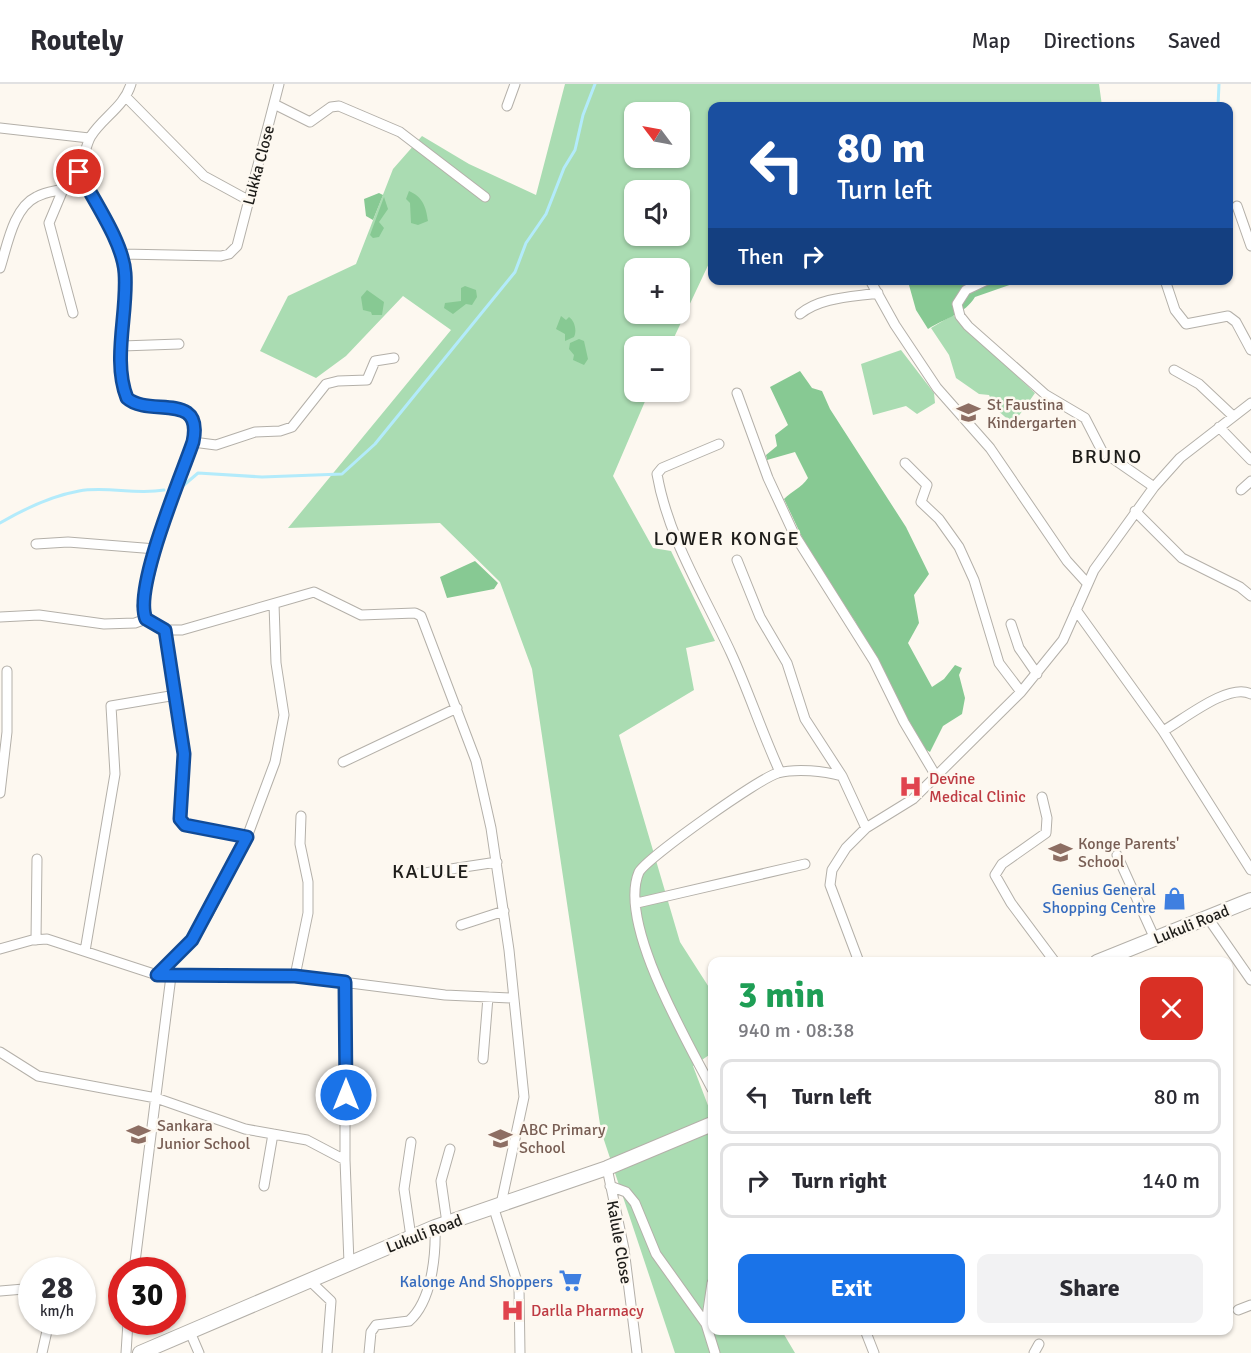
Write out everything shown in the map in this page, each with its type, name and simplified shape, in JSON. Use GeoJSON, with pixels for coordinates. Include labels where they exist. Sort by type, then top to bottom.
{"type":"FeatureCollection","features":[{"type":"Feature","properties":{"kind":"street"},"geometry":{"type":"LineString","coordinates":[[73,313],[49,223],[62,192],[72,184],[85,160],[89,138],[126,97],[131,84]]}},
{"type":"Feature","properties":{"kind":"street","name":"Lukka Close"},"geometry":{"type":"LineString","coordinates":[[122,254],[221,256],[230,254],[237,246],[279,84]]}},
{"type":"Feature","properties":{"kind":"street"},"geometry":{"type":"LineString","coordinates":[[507,106],[515,84]]}},
{"type":"Feature","properties":{"kind":"street"},"geometry":{"type":"LineString","coordinates":[[126,97],[204,176],[248,200]]}},
{"type":"Feature","properties":{"kind":"street"},"geometry":{"type":"LineString","coordinates":[[274,104],[310,122],[331,107],[339,106],[400,132],[485,197]]}},
{"type":"Feature","properties":{"kind":"street"},"geometry":{"type":"LineString","coordinates":[[0,128],[89,138]]}},
{"type":"Feature","properties":{"kind":"street"},"geometry":{"type":"LineString","coordinates":[[79,172],[122,254],[125,278],[122,379],[127,398],[139,405],[180,408],[187,412],[194,426],[193,442],[156,549],[142,606],[146,619],[165,630],[182,630],[314,592],[361,615],[419,614],[458,708],[476,761],[497,862],[524,1097],[497,1205],[519,1288],[520,1353]]}},
{"type":"Feature","properties":{"kind":"street"},"geometry":{"type":"LineString","coordinates":[[0,268],[16,222],[24,208],[37,196],[62,192]]}},
{"type":"Feature","properties":{"kind":"street"},"geometry":{"type":"LineString","coordinates":[[1237,206],[1251,246]]}},
{"type":"Feature","properties":{"kind":"street"},"geometry":{"type":"LineString","coordinates":[[873,285],[895,325],[937,388],[990,448],[1067,561],[1087,583]]}},
{"type":"Feature","properties":{"kind":"street"},"geometry":{"type":"LineString","coordinates":[[974,285],[960,298],[957,310],[964,321],[1046,395],[1085,418],[1102,451],[1154,487]]}},
{"type":"Feature","properties":{"kind":"street"},"geometry":{"type":"LineString","coordinates":[[1167,285],[1175,310],[1186,324],[1227,316],[1236,322],[1251,350]]}},
{"type":"Feature","properties":{"kind":"street"},"geometry":{"type":"LineString","coordinates":[[800,315],[810,306],[878,293]]}},
{"type":"Feature","properties":{"kind":"street"},"geometry":{"type":"LineString","coordinates":[[123,346],[179,344]]}},
{"type":"Feature","properties":{"kind":"street"},"geometry":{"type":"LineString","coordinates":[[193,442],[216,445],[255,432],[280,431],[292,427],[326,384],[338,381],[363,381],[369,377],[375,361],[394,358]]}},
{"type":"Feature","properties":{"kind":"street"},"geometry":{"type":"LineString","coordinates":[[1174,370],[1199,384],[1233,416]]}},
{"type":"Feature","properties":{"kind":"street"},"geometry":{"type":"LineString","coordinates":[[737,393],[768,478],[794,534],[873,661],[915,742],[936,776]]}},
{"type":"Feature","properties":{"kind":"street"},"geometry":{"type":"LineString","coordinates":[[857,957],[830,885],[830,876],[846,848],[866,828],[913,799],[1021,692],[1063,640],[1087,583],[1135,511],[1154,487],[1180,458],[1251,403]]}},
{"type":"Feature","properties":{"kind":"street"},"geometry":{"type":"LineString","coordinates":[[1219,427],[1251,460]]}},
{"type":"Feature","properties":{"kind":"street"},"geometry":{"type":"LineString","coordinates":[[719,444],[662,468],[657,474],[659,486],[682,553],[732,655],[780,772]]}},
{"type":"Feature","properties":{"kind":"street"},"geometry":{"type":"LineString","coordinates":[[905,463],[927,484],[921,502],[939,519],[959,547],[974,580],[999,663],[1021,692]]}},
{"type":"Feature","properties":{"kind":"street"},"geometry":{"type":"LineString","coordinates":[[1241,490],[1251,481]]}},
{"type":"Feature","properties":{"kind":"street"},"geometry":{"type":"LineString","coordinates":[[1135,511],[1182,558],[1240,587],[1251,596]]}},
{"type":"Feature","properties":{"kind":"street"},"geometry":{"type":"LineString","coordinates":[[36,544],[68,542],[156,549]]}},
{"type":"Feature","properties":{"kind":"street"},"geometry":{"type":"LineString","coordinates":[[737,561],[760,617],[787,663],[808,725],[842,776],[866,828]]}},
{"type":"Feature","properties":{"kind":"street"},"geometry":{"type":"LineString","coordinates":[[157,975],[192,940],[247,837],[275,762],[282,734],[283,710],[276,660],[274,604]]}},
{"type":"Feature","properties":{"kind":"street"},"geometry":{"type":"LineString","coordinates":[[1076,609],[1163,731],[1251,870]]}},
{"type":"Feature","properties":{"kind":"street"},"geometry":{"type":"LineString","coordinates":[[0,617],[39,615],[104,624],[146,619]]}},
{"type":"Feature","properties":{"kind":"street"},"geometry":{"type":"LineString","coordinates":[[1011,624],[1019,648],[1037,674]]}},
{"type":"Feature","properties":{"kind":"street"},"geometry":{"type":"LineString","coordinates":[[165,630],[184,754],[181,822],[185,825],[247,837]]}},
{"type":"Feature","properties":{"kind":"street"},"geometry":{"type":"LineString","coordinates":[[0,794],[7,732],[7,671]]}},
{"type":"Feature","properties":{"kind":"street"},"geometry":{"type":"LineString","coordinates":[[1163,731],[1224,696],[1240,690],[1251,694]]}},
{"type":"Feature","properties":{"kind":"street"},"geometry":{"type":"LineString","coordinates":[[85,951],[115,774],[111,706],[176,694]]}},
{"type":"Feature","properties":{"kind":"street"},"geometry":{"type":"LineString","coordinates":[[343,762],[458,708]]}},
{"type":"Feature","properties":{"kind":"street"},"geometry":{"type":"LineString","coordinates":[[708,1081],[659,984],[645,948],[637,903],[636,878],[642,867],[748,789],[780,772],[825,772],[842,776]]}},
{"type":"Feature","properties":{"kind":"street"},"geometry":{"type":"LineString","coordinates":[[1042,797],[1047,818],[1046,833],[1002,864],[995,875],[1011,903],[1051,957]]}},
{"type":"Feature","properties":{"kind":"street"},"geometry":{"type":"LineString","coordinates":[[295,976],[308,914],[308,882],[300,844],[301,816]]}},
{"type":"Feature","properties":{"kind":"street"},"geometry":{"type":"LineString","coordinates":[[1117,855],[1155,939]]}},
{"type":"Feature","properties":{"kind":"street"},"geometry":{"type":"LineString","coordinates":[[36,940],[37,859]]}},
{"type":"Feature","properties":{"kind":"street"},"geometry":{"type":"LineString","coordinates":[[418,874],[497,862]]}},
{"type":"Feature","properties":{"kind":"street"},"geometry":{"type":"LineString","coordinates":[[637,903],[805,864]]}},
{"type":"Feature","properties":{"kind":"street","name":"Lukuli Road"},"geometry":{"type":"LineString","coordinates":[[1111,957],[1251,900]]}},
{"type":"Feature","properties":{"kind":"street"},"geometry":{"type":"LineString","coordinates":[[461,925],[504,911]]}},
{"type":"Feature","properties":{"kind":"street"},"geometry":{"type":"LineString","coordinates":[[1208,918],[1251,980]]}},
{"type":"Feature","properties":{"kind":"street"},"geometry":{"type":"LineString","coordinates":[[0,950],[47,939],[157,975],[295,976],[445,995],[512,998]]}},
{"type":"Feature","properties":{"kind":"street"},"geometry":{"type":"LineString","coordinates":[[136,1257],[171,976]]}},
{"type":"Feature","properties":{"kind":"street"},"geometry":{"type":"LineString","coordinates":[[345,982],[345,1160],[349,1263]]}},
{"type":"Feature","properties":{"kind":"street"},"geometry":{"type":"LineString","coordinates":[[483,1059],[488,997]]}},
{"type":"Feature","properties":{"kind":"street"},"geometry":{"type":"LineString","coordinates":[[0,1052],[38,1076],[156,1098],[245,1129],[313,1142],[345,1160]]}},
{"type":"Feature","properties":{"kind":"street","name":"Lukuli Road"},"geometry":{"type":"LineString","coordinates":[[140,1353],[441,1225],[708,1130]]}},
{"type":"Feature","properties":{"kind":"street"},"geometry":{"type":"LineString","coordinates":[[264,1186],[273,1134]]}},
{"type":"Feature","properties":{"kind":"street"},"geometry":{"type":"LineString","coordinates":[[411,1142],[404,1189],[411,1237]]}},
{"type":"Feature","properties":{"kind":"street"},"geometry":{"type":"LineString","coordinates":[[369,1353],[371,1332],[376,1324],[409,1321],[416,1314],[435,1263],[441,1225],[441,1181],[450,1149]]}},
{"type":"Feature","properties":{"kind":"street","name":"Kalule Close"},"geometry":{"type":"LineString","coordinates":[[606,1168],[624,1249],[637,1353]]}},
{"type":"Feature","properties":{"kind":"street"},"geometry":{"type":"LineString","coordinates":[[610,1186],[626,1192],[635,1203],[656,1254],[706,1324],[708,1330]]}},
{"type":"Feature","properties":{"kind":"street"},"geometry":{"type":"LineString","coordinates":[[309,1280],[331,1301],[327,1353]]}},
{"type":"Feature","properties":{"kind":"street"},"geometry":{"type":"LineString","coordinates":[[0,1291],[18,1290]]}},
{"type":"Feature","properties":{"kind":"street"},"geometry":{"type":"LineString","coordinates":[[1239,1310],[1251,1305]]}},
{"type":"Feature","properties":{"kind":"street"},"geometry":{"type":"LineString","coordinates":[[706,1324],[708,1310]]}},
{"type":"Feature","properties":{"kind":"street"},"geometry":{"type":"LineString","coordinates":[[190,1332],[199,1353]]}},
{"type":"Feature","properties":{"kind":"street"},"geometry":{"type":"LineString","coordinates":[[42,1353],[46,1335]]}},
{"type":"Feature","properties":{"kind":"street"},"geometry":{"type":"LineString","coordinates":[[126,1353],[127,1335]]}},
{"type":"Feature","properties":{"kind":"street"},"geometry":{"type":"LineString","coordinates":[[709,1335],[715,1353]]}},
{"type":"Feature","properties":{"kind":"street"},"geometry":{"type":"LineString","coordinates":[[867,1335],[874,1353]]}},
{"type":"Feature","properties":{"kind":"green space"},"geometry":{"type":"Polygon","coordinates":[[[565,84],[1099,84],[1101,102],[708,102],[708,265],[690,304],[690,258],[624,258],[624,324],[680,324],[675,336],[624,336],[624,402],[645,402],[613,476],[653,548],[671,551],[715,641],[686,648],[694,690],[619,735],[680,942],[708,986],[708,1056],[693,1066],[708,1105],[708,1335],[784,1335],[795,1353],[675,1353],[601,1131],[532,669],[500,582],[440,523],[288,528],[451,330],[403,296],[346,356],[316,378],[260,351],[288,296],[356,264],[393,169],[422,136],[469,164],[536,195],[565,84]]]}},
{"type":"Feature","properties":{"kind":"green space"},"geometry":{"type":"Polygon","coordinates":[[[409,191],[418,196],[423,203],[428,221],[418,225],[411,223],[410,203],[406,199],[409,191]]]}},
{"type":"Feature","properties":{"kind":"green space"},"geometry":{"type":"Polygon","coordinates":[[[379,193],[383,195],[373,220],[366,216],[364,199],[379,193]]]}},
{"type":"Feature","properties":{"kind":"green space"},"geometry":{"type":"Polygon","coordinates":[[[384,197],[388,209],[379,222],[384,228],[379,237],[373,238],[370,235],[384,197]]]}},
{"type":"Feature","properties":{"kind":"green space"},"geometry":{"type":"Polygon","coordinates":[[[909,285],[1010,285],[975,297],[966,308],[928,329],[916,310],[909,285]]]}},
{"type":"Feature","properties":{"kind":"green space"},"geometry":{"type":"Polygon","coordinates":[[[465,286],[476,290],[477,297],[472,305],[466,304],[453,314],[444,308],[445,303],[461,301],[461,288],[465,286]]]}},
{"type":"Feature","properties":{"kind":"green space"},"geometry":{"type":"Polygon","coordinates":[[[367,290],[384,302],[382,315],[372,315],[371,312],[363,310],[361,297],[367,290]]]}},
{"type":"Feature","properties":{"kind":"green space"},"geometry":{"type":"Polygon","coordinates":[[[953,315],[1035,393],[1013,424],[995,408],[989,395],[979,394],[956,378],[949,355],[931,328],[953,315]]]}},
{"type":"Feature","properties":{"kind":"green space"},"geometry":{"type":"Polygon","coordinates":[[[561,316],[566,320],[569,317],[575,326],[574,337],[565,341],[565,334],[556,329],[561,316]]]}},
{"type":"Feature","properties":{"kind":"green space"},"geometry":{"type":"Polygon","coordinates":[[[579,339],[584,341],[588,359],[584,365],[573,360],[574,355],[569,349],[570,343],[579,339]]]}},
{"type":"Feature","properties":{"kind":"green space"},"geometry":{"type":"Polygon","coordinates":[[[901,350],[934,393],[935,403],[917,414],[906,406],[873,415],[861,364],[901,350]]]}},
{"type":"Feature","properties":{"kind":"green space"},"geometry":{"type":"Polygon","coordinates":[[[800,371],[812,388],[822,391],[830,409],[906,527],[929,574],[914,595],[919,623],[908,643],[932,687],[944,679],[955,665],[962,668],[959,675],[965,698],[962,714],[943,726],[930,752],[923,748],[855,621],[810,554],[784,499],[808,478],[795,452],[767,460],[766,455],[777,446],[775,435],[788,425],[770,387],[800,371]]]}},
{"type":"Feature","properties":{"kind":"green space"},"geometry":{"type":"Polygon","coordinates":[[[475,561],[498,583],[494,589],[447,598],[440,577],[475,561]]]}},
{"type":"Feature","properties":{"kind":"waterway"},"geometry":{"type":"LineString","coordinates":[[184,485],[198,473],[262,477],[342,474],[375,444],[515,272],[526,243],[546,214],[564,168],[575,150],[583,115],[595,84]]}},
{"type":"Feature","properties":{"kind":"waterway"},"geometry":{"type":"LineString","coordinates":[[1218,102],[1219,84]]}},
{"type":"Feature","properties":{"kind":"waterway"},"geometry":{"type":"LineString","coordinates":[[0,523],[38,504],[79,491],[164,490]]}},
{"type":"Feature","properties":{"kind":"place","name":"St Faustina Kindergarten"},"geometry":{"type":"Point","coordinates":[969,413]}},
{"type":"Feature","properties":{"kind":"place","name":"Devine Medical Clinic"},"geometry":{"type":"Point","coordinates":[911,787]}},
{"type":"Feature","properties":{"kind":"place","name":"Konge Parents' School"},"geometry":{"type":"Point","coordinates":[1060,852]}},
{"type":"Feature","properties":{"kind":"place","name":"Genius General Shopping Centre"},"geometry":{"type":"Point","coordinates":[1174,898]}},
{"type":"Feature","properties":{"kind":"place","name":"Sankara Junior School"},"geometry":{"type":"Point","coordinates":[139,1134]}},
{"type":"Feature","properties":{"kind":"place","name":"ABC Primary School"},"geometry":{"type":"Point","coordinates":[501,1138]}},
{"type":"Feature","properties":{"kind":"place","name":"Kalonge And Shoppers"},"geometry":{"type":"Point","coordinates":[571,1281]}},
{"type":"Feature","properties":{"kind":"place","name":"Darlla Pharmacy"},"geometry":{"type":"Point","coordinates":[513,1310]}},
{"type":"Feature","properties":{"kind":"district","name":"BRUNO"},"geometry":{"type":"Point","coordinates":[1107,456]}},
{"type":"Feature","properties":{"kind":"district","name":"LOWER KONGE"},"geometry":{"type":"Point","coordinates":[727,538]}},
{"type":"Feature","properties":{"kind":"district","name":"KALULE"},"geometry":{"type":"Point","coordinates":[431,871]}},
{"type":"Feature","properties":{"kind":"route"},"geometry":{"type":"LineString","coordinates":[[79,172],[122,254],[125,284],[122,379],[127,398],[139,405],[180,408],[187,412],[194,426],[193,442],[156,549],[142,606],[146,619],[165,630],[184,754],[180,819],[185,825],[247,837],[208,914],[192,940],[157,975],[270,975],[345,982],[346,1095]]}}]}
